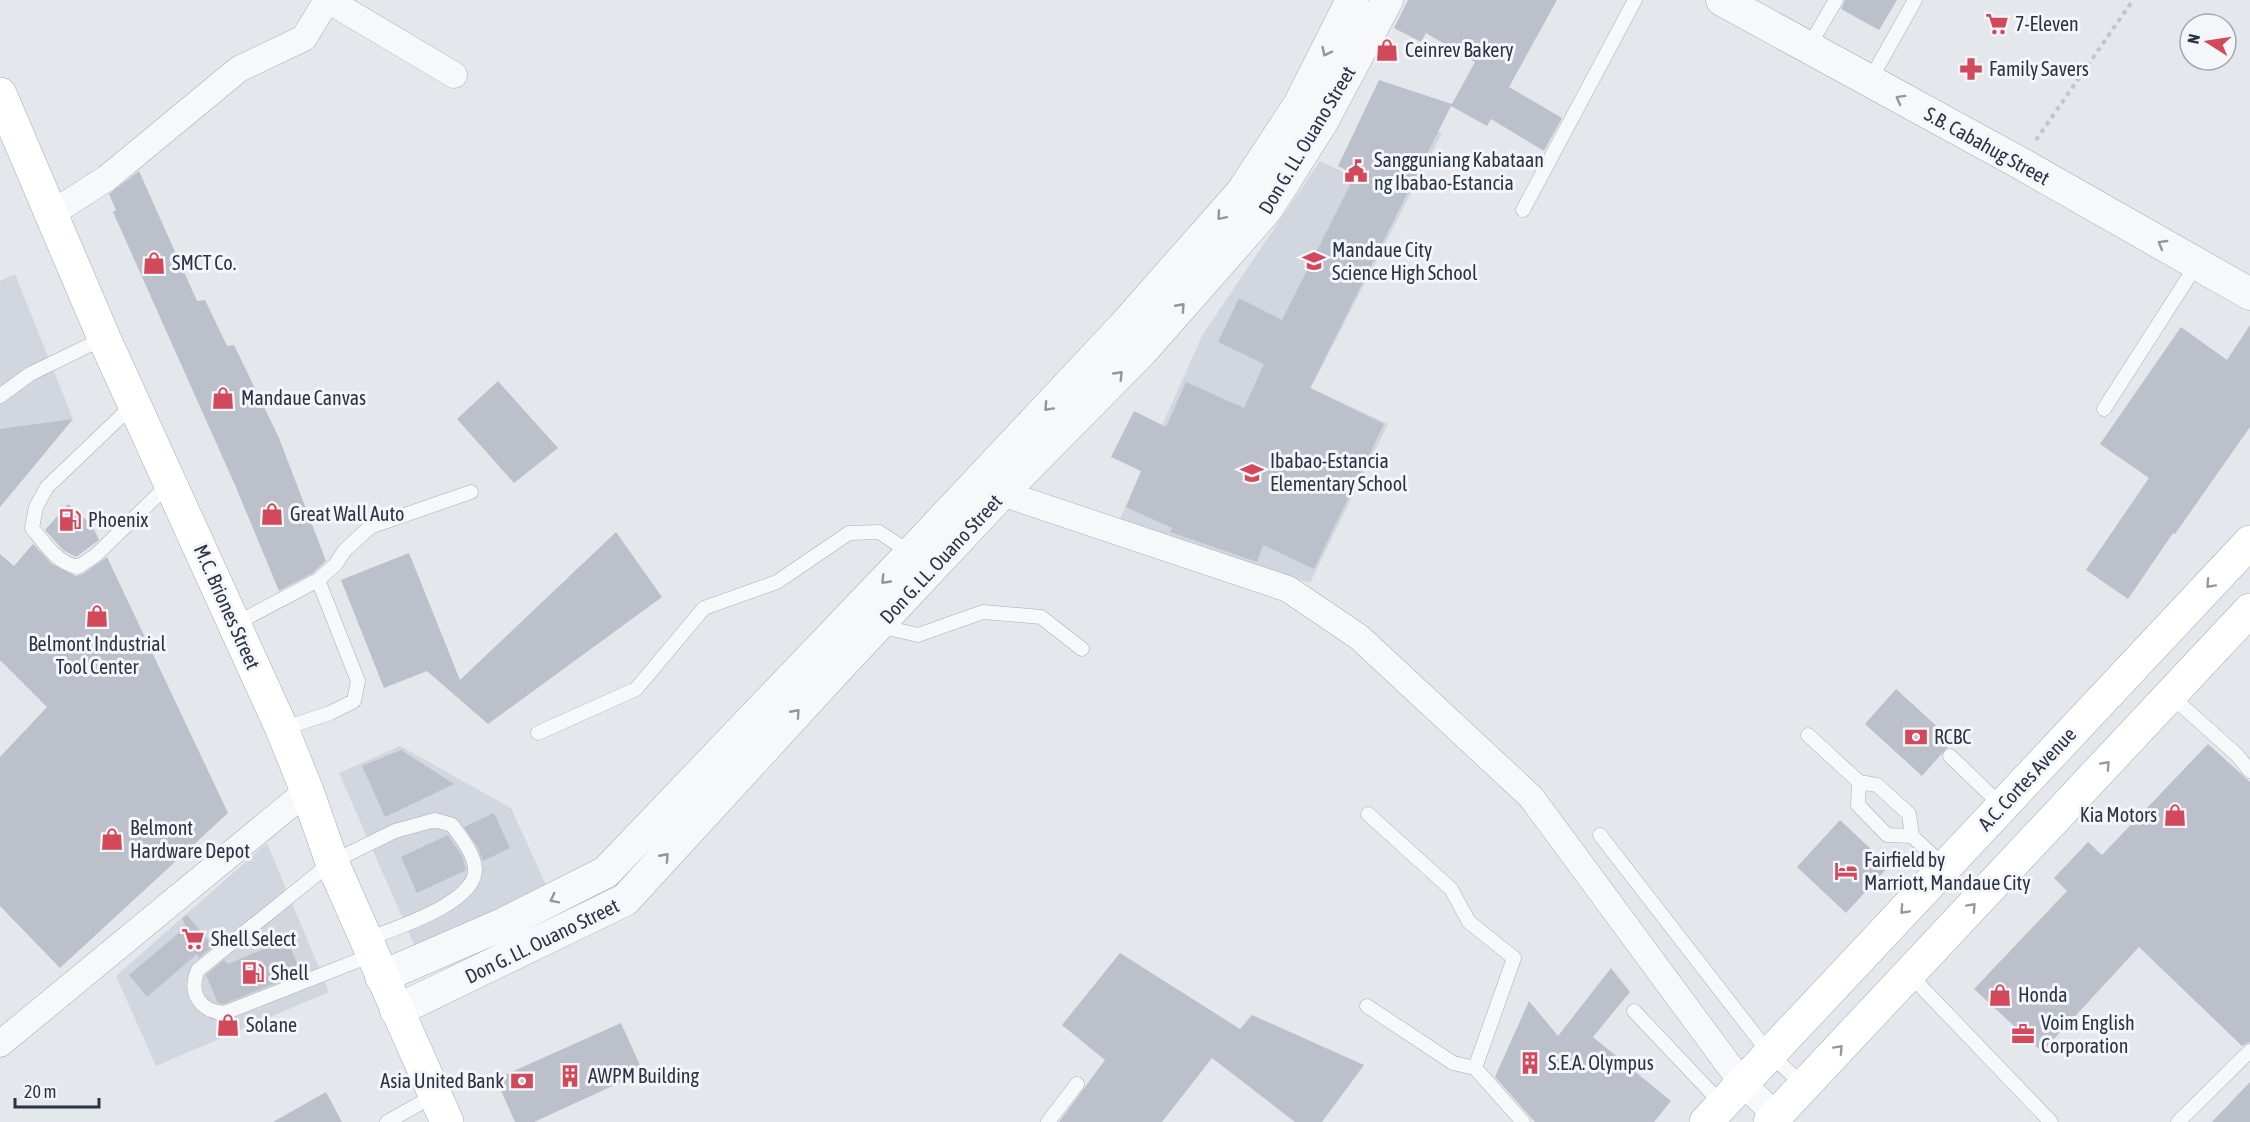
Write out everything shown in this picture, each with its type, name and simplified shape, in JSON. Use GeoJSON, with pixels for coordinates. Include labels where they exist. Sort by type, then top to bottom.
{"type":"FeatureCollection","features":[{"type":"Feature","properties":{"kind":"main road","name":"M.C. Briones Street"},"geometry":{"type":"LineString","coordinates":[[0,94],[104,338],[282,729],[308,791],[332,862],[441,1109]]}},
{"type":"Feature","properties":{"kind":"main road","name":"A.C. Cortes Avenue"},"geometry":{"type":"LineString","coordinates":[[1723,1103],[2250,542]]}},
{"type":"Feature","properties":{"kind":"main road"},"geometry":{"type":"LineString","coordinates":[[1773,1119],[2250,610]]}},
{"type":"Feature","properties":{"kind":"main road"},"geometry":{"type":"LineString","coordinates":[[2112,688],[2146,722]]}},
{"type":"Feature","properties":{"kind":"street"},"geometry":{"type":"LineString","coordinates":[[51,214],[107,178],[239,69],[304,38],[327,0],[454,75]]}},
{"type":"Feature","properties":{"kind":"street","name":"Don G. LL. Ouano Street"},"geometry":{"type":"LineString","coordinates":[[1310,114],[1352,0]]}},
{"type":"Feature","properties":{"kind":"street","name":"Don G. LL. Ouano Street"},"geometry":{"type":"LineString","coordinates":[[373,957],[501,925],[606,872],[828,660],[879,626],[1002,493],[1084,390],[1123,327],[1310,114],[1388,0]]}},
{"type":"Feature","properties":{"kind":"street","name":"S.B. Cabahug Street"},"geometry":{"type":"LineString","coordinates":[[1722,0],[2020,163],[2250,294]]}},
{"type":"Feature","properties":{"kind":"street","name":"Don G. LL. Ouano Street"},"geometry":{"type":"LineString","coordinates":[[396,1011],[625,900],[828,660],[911,553],[1084,390]]}},
{"type":"Feature","properties":{"kind":"street"},"geometry":{"type":"LineString","coordinates":[[1002,493],[1288,589],[1359,637],[1531,797],[1723,1103],[1773,1119]]}},
{"type":"Feature","properties":{"kind":"street"},"geometry":{"type":"LineString","coordinates":[[0,1044],[308,791]]}},
{"type":"Feature","properties":{"kind":"lane"},"geometry":{"type":"LineString","coordinates":[[1523,210],[1635,0]]}},
{"type":"Feature","properties":{"kind":"lane"},"geometry":{"type":"LineString","coordinates":[[1808,48],[1836,0]]}},
{"type":"Feature","properties":{"kind":"lane"},"geometry":{"type":"LineString","coordinates":[[1869,82],[1915,0]]}},
{"type":"Feature","properties":{"kind":"lane"},"geometry":{"type":"LineString","coordinates":[[2104,409],[2197,264]]}},
{"type":"Feature","properties":{"kind":"lane"},"geometry":{"type":"LineString","coordinates":[[0,396],[30,374],[104,338]]}},
{"type":"Feature","properties":{"kind":"lane"},"geometry":{"type":"LineString","coordinates":[[134,404],[47,487],[36,507],[32,528],[49,549],[68,565],[78,567],[96,555],[170,482]]}},
{"type":"Feature","properties":{"kind":"lane"},"geometry":{"type":"LineString","coordinates":[[234,624],[318,580],[370,527],[471,492]]}},
{"type":"Feature","properties":{"kind":"lane"},"geometry":{"type":"LineString","coordinates":[[538,733],[636,689],[704,608],[777,582],[849,533],[879,532],[911,553]]}},
{"type":"Feature","properties":{"kind":"lane"},"geometry":{"type":"LineString","coordinates":[[282,729],[330,713],[354,701],[358,681],[318,580]]}},
{"type":"Feature","properties":{"kind":"lane"},"geometry":{"type":"LineString","coordinates":[[879,626],[918,635],[983,612],[1041,617],[1082,649]]}},
{"type":"Feature","properties":{"kind":"lane"},"geometry":{"type":"LineString","coordinates":[[2170,695],[2237,755],[2250,771]]}},
{"type":"Feature","properties":{"kind":"lane"},"geometry":{"type":"LineString","coordinates":[[1808,735],[1859,782],[1877,785],[1909,814],[1912,836],[1945,867]]}},
{"type":"Feature","properties":{"kind":"lane"},"geometry":{"type":"LineString","coordinates":[[1950,756],[2003,807]]}},
{"type":"Feature","properties":{"kind":"lane"},"geometry":{"type":"LineString","coordinates":[[1859,782],[1858,805],[1887,835],[1912,836]]}},
{"type":"Feature","properties":{"kind":"lane"},"geometry":{"type":"LineString","coordinates":[[1368,814],[1451,889],[1469,922],[1514,958],[1475,1068]]}},
{"type":"Feature","properties":{"kind":"lane"},"geometry":{"type":"LineString","coordinates":[[435,820],[452,825],[474,862],[475,872],[470,883],[464,893],[450,904],[373,957],[224,1013],[204,1008],[197,1000],[194,990],[194,980],[198,970],[332,862],[395,831],[435,820]]}},
{"type":"Feature","properties":{"kind":"lane"},"geometry":{"type":"LineString","coordinates":[[1600,835],[1769,1053],[1804,1086]]}},
{"type":"Feature","properties":{"kind":"lane"},"geometry":{"type":"LineString","coordinates":[[1909,974],[2051,1122]]}},
{"type":"Feature","properties":{"kind":"lane"},"geometry":{"type":"LineString","coordinates":[[1367,1006],[1453,1063],[1475,1068],[1523,1122]]}},
{"type":"Feature","properties":{"kind":"lane"},"geometry":{"type":"LineString","coordinates":[[1634,1011],[1723,1103]]}},
{"type":"Feature","properties":{"kind":"lane"},"geometry":{"type":"LineString","coordinates":[[2178,1122],[2250,1051]]}},
{"type":"Feature","properties":{"kind":"lane"},"geometry":{"type":"LineString","coordinates":[[1048,1122],[1077,1084]]}},
{"type":"Feature","properties":{"kind":"lane"},"geometry":{"type":"LineString","coordinates":[[387,1122],[441,1109]]}},
{"type":"Feature","properties":{"kind":"path"},"geometry":{"type":"LineString","coordinates":[[2020,163],[2133,0]]}},
{"type":"Feature","properties":{"kind":"shaded area","name":"Ibabao-Estancia Elementary School"},"geometry":{"type":"Polygon","coordinates":[[[1411,122],[1442,133],[1311,388],[1388,424],[1310,583],[1119,521],[1203,334],[1320,161],[1377,188],[1411,122]]]}},
{"type":"Feature","properties":{"kind":"shaded area"},"geometry":{"type":"Polygon","coordinates":[[[15,274],[73,419],[0,507],[0,281],[15,274]]]}},
{"type":"Feature","properties":{"kind":"shaded area"},"geometry":{"type":"Polygon","coordinates":[[[400,746],[511,808],[546,885],[416,949],[339,773],[400,746]]]}},
{"type":"Feature","properties":{"kind":"shaded area"},"geometry":{"type":"Polygon","coordinates":[[[267,843],[329,992],[156,1066],[116,976],[267,843]]]}},
{"type":"Feature","properties":{"kind":"building"},"geometry":{"type":"Polygon","coordinates":[[[1408,0],[1557,0],[1509,87],[1562,118],[1544,151],[1491,119],[1487,126],[1451,106],[1310,388],[1384,424],[1314,569],[1263,545],[1257,562],[1170,532],[1172,528],[1126,507],[1141,471],[1111,457],[1134,411],[1166,427],[1186,382],[1244,408],[1264,364],[1218,342],[1239,298],[1282,320],[1355,175],[1338,166],[1379,80],[1452,104],[1475,62],[1426,33],[1421,42],[1394,28],[1408,0]]]}},
{"type":"Feature","properties":{"kind":"building"},"geometry":{"type":"Polygon","coordinates":[[[1845,0],[1897,0],[1879,30],[1841,9],[1845,0]]]}},
{"type":"Feature","properties":{"kind":"building"},"geometry":{"type":"Polygon","coordinates":[[[139,171],[197,301],[205,300],[227,346],[234,345],[279,438],[326,561],[313,573],[279,591],[235,485],[113,212],[116,210],[109,194],[139,171]]]}},
{"type":"Feature","properties":{"kind":"building"},"geometry":{"type":"Polygon","coordinates":[[[2250,325],[2250,427],[2128,599],[2086,570],[2149,478],[2100,444],[2181,327],[2227,360],[2250,325]]]}},
{"type":"Feature","properties":{"kind":"building"},"geometry":{"type":"Polygon","coordinates":[[[498,381],[558,448],[514,483],[457,419],[498,381]]]}},
{"type":"Feature","properties":{"kind":"building"},"geometry":{"type":"Polygon","coordinates":[[[73,419],[0,507],[0,429],[73,419]]]}},
{"type":"Feature","properties":{"kind":"building"},"geometry":{"type":"Polygon","coordinates":[[[68,504],[92,525],[99,540],[76,557],[63,550],[45,530],[68,504]]]}},
{"type":"Feature","properties":{"kind":"building"},"geometry":{"type":"Polygon","coordinates":[[[616,532],[662,597],[488,724],[427,671],[384,688],[341,580],[409,553],[460,680],[616,532]]]}},
{"type":"Feature","properties":{"kind":"building"},"geometry":{"type":"Polygon","coordinates":[[[33,544],[52,564],[76,576],[83,574],[107,557],[228,813],[60,968],[0,906],[0,757],[47,707],[0,660],[0,554],[14,566],[33,544]]]}},
{"type":"Feature","properties":{"kind":"building"},"geometry":{"type":"Polygon","coordinates":[[[1896,689],[1953,741],[1922,776],[1865,724],[1896,689]]]}},
{"type":"Feature","properties":{"kind":"building"},"geometry":{"type":"Polygon","coordinates":[[[2208,744],[2250,782],[2250,1042],[2242,1046],[2139,947],[2042,1052],[1974,989],[2067,891],[2054,878],[2088,842],[2102,855],[2208,744]]]}},
{"type":"Feature","properties":{"kind":"building"},"geometry":{"type":"Polygon","coordinates":[[[401,750],[454,784],[385,817],[362,766],[401,750]]]}},
{"type":"Feature","properties":{"kind":"building"},"geometry":{"type":"Polygon","coordinates":[[[494,813],[510,848],[483,861],[478,848],[464,827],[494,813]]]}},
{"type":"Feature","properties":{"kind":"building"},"geometry":{"type":"Polygon","coordinates":[[[1840,820],[1889,866],[1846,913],[1797,867],[1840,820]]]}},
{"type":"Feature","properties":{"kind":"building"},"geometry":{"type":"Polygon","coordinates":[[[448,835],[462,856],[466,870],[417,893],[401,857],[448,835]]]}},
{"type":"Feature","properties":{"kind":"building"},"geometry":{"type":"Polygon","coordinates":[[[187,915],[213,946],[199,958],[197,954],[147,997],[129,975],[186,927],[182,918],[187,915]]]}},
{"type":"Feature","properties":{"kind":"building","name":"Shell"},"geometry":{"type":"Polygon","coordinates":[[[287,939],[301,973],[223,1004],[218,1003],[206,975],[224,960],[228,964],[287,939]]]}},
{"type":"Feature","properties":{"kind":"building"},"geometry":{"type":"Polygon","coordinates":[[[1120,953],[1240,1029],[1252,1015],[1364,1065],[1322,1122],[1295,1122],[1212,1058],[1162,1122],[1059,1122],[1105,1060],[1062,1025],[1120,953]]]}},
{"type":"Feature","properties":{"kind":"building"},"geometry":{"type":"Polygon","coordinates":[[[1611,968],[1630,992],[1593,1037],[1671,1101],[1654,1122],[1535,1122],[1495,1077],[1529,1001],[1558,1036],[1611,968]]]}},
{"type":"Feature","properties":{"kind":"building","name":"AWPM Building"},"geometry":{"type":"Polygon","coordinates":[[[621,1023],[643,1072],[534,1122],[515,1122],[496,1079],[621,1023]]]}},
{"type":"Feature","properties":{"kind":"building"},"geometry":{"type":"Polygon","coordinates":[[[2250,1082],[2250,1122],[2212,1122],[2250,1082]]]}},
{"type":"Feature","properties":{"kind":"building"},"geometry":{"type":"Polygon","coordinates":[[[326,1092],[342,1122],[273,1122],[326,1092]]]}},
{"type":"Feature","properties":{"kind":"place","name":"7-Eleven"},"geometry":{"type":"Point","coordinates":[1997,24]}},
{"type":"Feature","properties":{"kind":"place","name":"Ceinrev Bakery"},"geometry":{"type":"Point","coordinates":[1387,50]}},
{"type":"Feature","properties":{"kind":"place","name":"Family Savers"},"geometry":{"type":"Point","coordinates":[1971,69]}},
{"type":"Feature","properties":{"kind":"place","name":"Sangguniang Kabataan ng Ibabao-Estancia"},"geometry":{"type":"Point","coordinates":[1356,171]}},
{"type":"Feature","properties":{"kind":"place","name":"Mandaue City Science High School"},"geometry":{"type":"Point","coordinates":[1314,261]}},
{"type":"Feature","properties":{"kind":"place","name":"SMCT Co."},"geometry":{"type":"Point","coordinates":[154,263]}},
{"type":"Feature","properties":{"kind":"place","name":"Mandaue Canvas"},"geometry":{"type":"Point","coordinates":[223,398]}},
{"type":"Feature","properties":{"kind":"place","name":"Ibabao-Estancia Elementary School"},"geometry":{"type":"Point","coordinates":[1252,473]}},
{"type":"Feature","properties":{"kind":"place","name":"Great Wall Auto"},"geometry":{"type":"Point","coordinates":[272,514]}},
{"type":"Feature","properties":{"kind":"place","name":"Phoenix"},"geometry":{"type":"Point","coordinates":[70,520]}},
{"type":"Feature","properties":{"kind":"place","name":"Belmont Industrial Tool Center"},"geometry":{"type":"Point","coordinates":[97,616]}},
{"type":"Feature","properties":{"kind":"place","name":"RCBC"},"geometry":{"type":"Point","coordinates":[1916,737]}},
{"type":"Feature","properties":{"kind":"place","name":"Kia Motors"},"geometry":{"type":"Point","coordinates":[2175,815]}},
{"type":"Feature","properties":{"kind":"place","name":"Belmont Hardware Depot"},"geometry":{"type":"Point","coordinates":[112,839]}},
{"type":"Feature","properties":{"kind":"place","name":"Fairfield by Marriott, Mandaue City"},"geometry":{"type":"Point","coordinates":[1846,871]}},
{"type":"Feature","properties":{"kind":"place","name":"Shell Select"},"geometry":{"type":"Point","coordinates":[193,939]}},
{"type":"Feature","properties":{"kind":"place","name":"Shell"},"geometry":{"type":"Point","coordinates":[253,973]}},
{"type":"Feature","properties":{"kind":"place","name":"Honda"},"geometry":{"type":"Point","coordinates":[2000,995]}},
{"type":"Feature","properties":{"kind":"place","name":"Solane"},"geometry":{"type":"Point","coordinates":[228,1025]}},
{"type":"Feature","properties":{"kind":"place","name":"Voim English Corporation"},"geometry":{"type":"Point","coordinates":[2023,1034]}},
{"type":"Feature","properties":{"kind":"place","name":"S.E.A. Olympus"},"geometry":{"type":"Point","coordinates":[1530,1063]}},
{"type":"Feature","properties":{"kind":"place","name":"AWPM Building"},"geometry":{"type":"Point","coordinates":[570,1076]}},
{"type":"Feature","properties":{"kind":"place","name":"Asia United Bank"},"geometry":{"type":"Point","coordinates":[522,1081]}}]}
